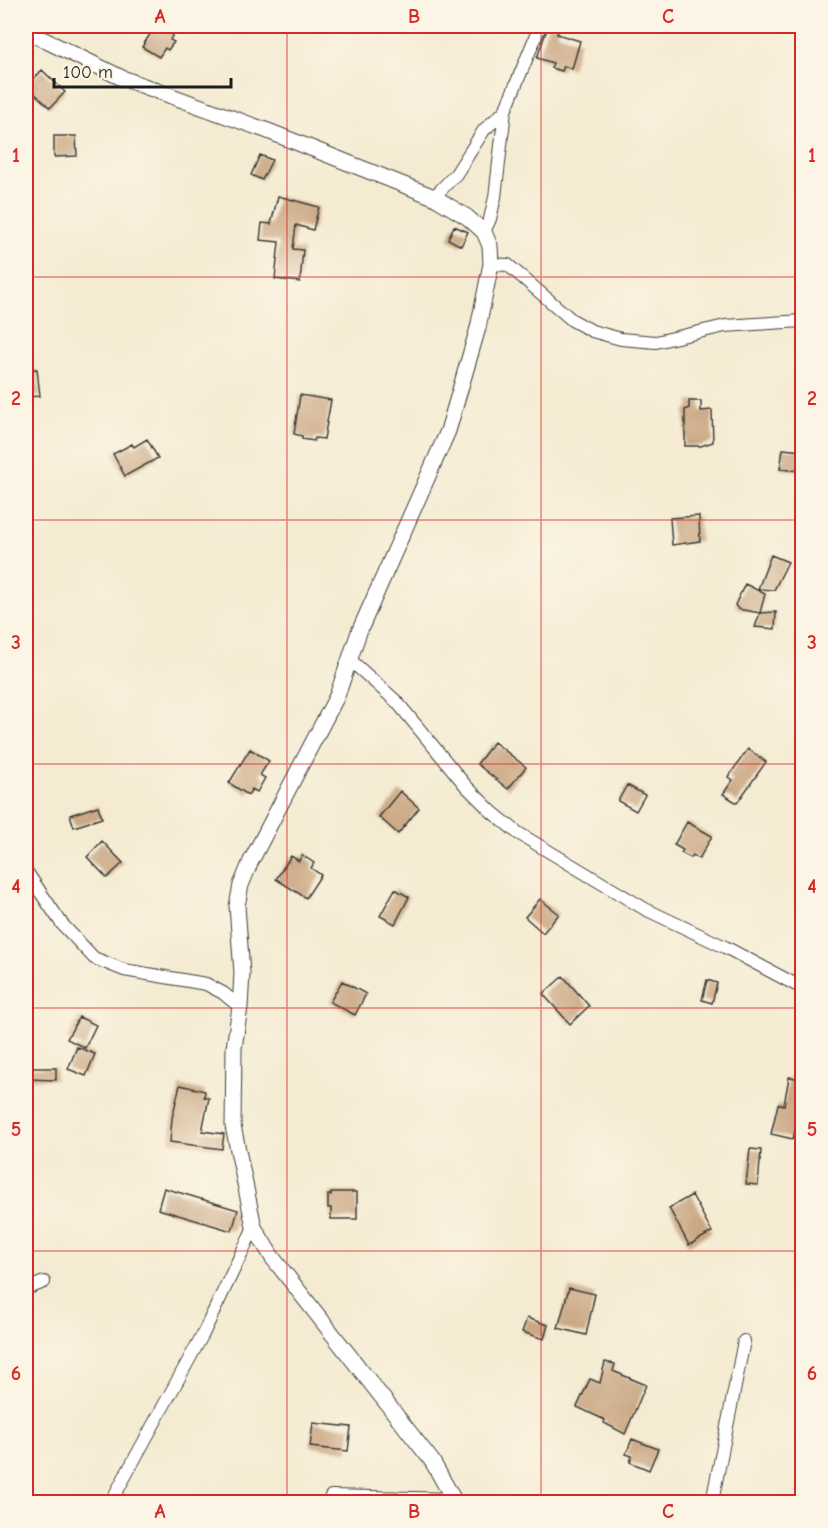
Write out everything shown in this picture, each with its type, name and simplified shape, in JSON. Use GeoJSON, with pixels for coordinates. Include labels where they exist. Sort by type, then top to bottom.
{"type":"FeatureCollection","features":[{"type":"Feature","properties":{"kind":"street"},"geometry":{"type":"LineString","coordinates":[[484,232],[490,219],[495,197],[505,111],[540,26]]}},
{"type":"Feature","properties":{"kind":"street"},"geometry":{"type":"LineString","coordinates":[[26,31],[122,78],[268,131],[435,196],[467,217],[484,232],[490,246],[491,264],[478,327],[448,431],[359,632],[337,696],[251,861],[237,906],[242,973],[234,1048],[233,1126],[254,1227],[279,1265],[432,1461],[455,1501]]}},
{"type":"Feature","properties":{"kind":"street"},"geometry":{"type":"LineString","coordinates":[[435,196],[456,174],[484,130],[505,111]]}},
{"type":"Feature","properties":{"kind":"street"},"geometry":{"type":"LineString","coordinates":[[491,264],[508,266],[572,320],[592,331],[621,339],[656,342],[725,326],[802,321]]}},
{"type":"Feature","properties":{"kind":"street"},"geometry":{"type":"LineString","coordinates":[[349,659],[397,702],[466,786],[492,812],[518,832],[645,909],[725,947],[802,988]]}},
{"type":"Feature","properties":{"kind":"street"},"geometry":{"type":"LineString","coordinates":[[26,871],[62,924],[94,958],[124,970],[206,984],[223,993],[240,1007]]}},
{"type":"Feature","properties":{"kind":"street"},"geometry":{"type":"LineString","coordinates":[[111,1503],[203,1334],[254,1227]]}},
{"type":"Feature","properties":{"kind":"street"},"geometry":{"type":"LineString","coordinates":[[26,1289],[44,1282]]}},
{"type":"Feature","properties":{"kind":"street"},"geometry":{"type":"LineString","coordinates":[[712,1503],[744,1341]]}},
{"type":"Feature","properties":{"kind":"street"},"geometry":{"type":"LineString","coordinates":[[331,1496],[455,1501]]}},
{"type":"Feature","properties":{"kind":"building"},"geometry":{"type":"Polygon","coordinates":[[[155,26],[170,26],[176,29],[170,40],[174,42],[168,50],[165,48],[159,57],[142,47],[155,26]]]}},
{"type":"Feature","properties":{"kind":"building"},"geometry":{"type":"Polygon","coordinates":[[[548,26],[560,26],[557,34],[580,41],[572,69],[564,66],[562,71],[551,68],[553,63],[537,58],[548,26]]]}},
{"type":"Feature","properties":{"kind":"building"},"geometry":{"type":"Polygon","coordinates":[[[42,70],[65,92],[50,108],[27,86],[42,70]]]}},
{"type":"Feature","properties":{"kind":"building"},"geometry":{"type":"Polygon","coordinates":[[[54,136],[76,136],[77,156],[54,157],[54,136]]]}},
{"type":"Feature","properties":{"kind":"building"},"geometry":{"type":"Polygon","coordinates":[[[260,155],[272,160],[262,180],[251,175],[260,155]]]}},
{"type":"Feature","properties":{"kind":"building"},"geometry":{"type":"Polygon","coordinates":[[[278,196],[319,207],[313,230],[296,225],[293,249],[303,250],[300,282],[275,279],[279,242],[260,240],[262,223],[271,224],[278,196]]]}},
{"type":"Feature","properties":{"kind":"building"},"geometry":{"type":"Polygon","coordinates":[[[454,226],[468,232],[461,246],[448,239],[454,226]]]}},
{"type":"Feature","properties":{"kind":"building"},"geometry":{"type":"Polygon","coordinates":[[[37,369],[40,396],[26,397],[26,370],[37,369]]]}},
{"type":"Feature","properties":{"kind":"building"},"geometry":{"type":"Polygon","coordinates":[[[300,395],[331,400],[324,439],[315,438],[314,441],[302,439],[302,436],[294,434],[300,395]]]}},
{"type":"Feature","properties":{"kind":"building"},"geometry":{"type":"Polygon","coordinates":[[[689,401],[701,401],[701,411],[712,410],[713,442],[701,446],[685,446],[685,410],[689,408],[689,401]]]}},
{"type":"Feature","properties":{"kind":"building"},"geometry":{"type":"Polygon","coordinates":[[[147,439],[158,458],[125,476],[113,454],[132,444],[134,447],[147,439]]]}},
{"type":"Feature","properties":{"kind":"building"},"geometry":{"type":"Polygon","coordinates":[[[783,449],[802,451],[802,471],[780,469],[783,449]]]}},
{"type":"Feature","properties":{"kind":"building"},"geometry":{"type":"Polygon","coordinates":[[[699,516],[700,541],[672,545],[670,518],[699,516]]]}},
{"type":"Feature","properties":{"kind":"building"},"geometry":{"type":"Polygon","coordinates":[[[771,555],[788,562],[774,590],[758,589],[771,555]]]}},
{"type":"Feature","properties":{"kind":"building"},"geometry":{"type":"Polygon","coordinates":[[[745,584],[765,594],[760,613],[738,609],[735,605],[745,584]]]}},
{"type":"Feature","properties":{"kind":"building"},"geometry":{"type":"Polygon","coordinates":[[[776,612],[775,629],[755,627],[760,613],[776,612]]]}},
{"type":"Feature","properties":{"kind":"building"},"geometry":{"type":"Polygon","coordinates":[[[494,742],[526,767],[508,789],[477,764],[494,742]]]}},
{"type":"Feature","properties":{"kind":"building"},"geometry":{"type":"Polygon","coordinates":[[[250,749],[269,761],[260,775],[265,778],[257,792],[252,789],[248,795],[229,783],[250,749]]]}},
{"type":"Feature","properties":{"kind":"building"},"geometry":{"type":"Polygon","coordinates":[[[748,749],[766,762],[737,803],[723,794],[733,780],[728,777],[748,749]]]}},
{"type":"Feature","properties":{"kind":"building"},"geometry":{"type":"Polygon","coordinates":[[[627,785],[645,795],[636,811],[618,801],[627,785]]]}},
{"type":"Feature","properties":{"kind":"building"},"geometry":{"type":"Polygon","coordinates":[[[400,791],[419,808],[398,834],[379,817],[400,791]]]}},
{"type":"Feature","properties":{"kind":"building"},"geometry":{"type":"Polygon","coordinates":[[[98,806],[102,818],[74,827],[70,815],[98,806]]]}},
{"type":"Feature","properties":{"kind":"building"},"geometry":{"type":"Polygon","coordinates":[[[687,822],[712,836],[699,859],[693,855],[691,858],[681,853],[683,850],[674,845],[687,822]]]}},
{"type":"Feature","properties":{"kind":"building"},"geometry":{"type":"Polygon","coordinates":[[[102,841],[123,863],[107,878],[87,857],[102,841]]]}},
{"type":"Feature","properties":{"kind":"building"},"geometry":{"type":"Polygon","coordinates":[[[302,855],[314,863],[311,868],[321,875],[306,898],[276,879],[291,856],[299,861],[302,855]]]}},
{"type":"Feature","properties":{"kind":"building"},"geometry":{"type":"Polygon","coordinates":[[[395,889],[409,897],[395,924],[380,916],[395,889]]]}},
{"type":"Feature","properties":{"kind":"building"},"geometry":{"type":"Polygon","coordinates":[[[540,899],[559,914],[543,933],[525,917],[540,899]]]}},
{"type":"Feature","properties":{"kind":"building"},"geometry":{"type":"Polygon","coordinates":[[[563,976],[589,1006],[570,1024],[543,994],[563,976]]]}},
{"type":"Feature","properties":{"kind":"building"},"geometry":{"type":"Polygon","coordinates":[[[707,980],[717,983],[712,1003],[702,1000],[707,980]]]}},
{"type":"Feature","properties":{"kind":"building"},"geometry":{"type":"Polygon","coordinates":[[[342,981],[366,994],[355,1015],[330,1002],[342,981]]]}},
{"type":"Feature","properties":{"kind":"building"},"geometry":{"type":"Polygon","coordinates":[[[79,1017],[96,1025],[85,1048],[67,1039],[79,1017]]]}},
{"type":"Feature","properties":{"kind":"building"},"geometry":{"type":"Polygon","coordinates":[[[77,1047],[95,1054],[86,1076],[68,1069],[77,1047]]]}},
{"type":"Feature","properties":{"kind":"building"},"geometry":{"type":"Polygon","coordinates":[[[26,1068],[56,1068],[56,1080],[26,1079],[26,1068]]]}},
{"type":"Feature","properties":{"kind":"building"},"geometry":{"type":"Polygon","coordinates":[[[789,1077],[802,1079],[802,1119],[800,1132],[795,1131],[793,1139],[771,1134],[778,1104],[784,1105],[789,1077]]]}},
{"type":"Feature","properties":{"kind":"building"},"geometry":{"type":"Polygon","coordinates":[[[180,1085],[205,1091],[204,1097],[209,1098],[202,1131],[224,1134],[222,1149],[170,1142],[172,1118],[180,1085]]]}},
{"type":"Feature","properties":{"kind":"building"},"geometry":{"type":"Polygon","coordinates":[[[750,1149],[761,1150],[758,1185],[746,1184],[750,1149]]]}},
{"type":"Feature","properties":{"kind":"building"},"geometry":{"type":"Polygon","coordinates":[[[164,1188],[238,1210],[232,1231],[158,1209],[164,1188]]]}},
{"type":"Feature","properties":{"kind":"building"},"geometry":{"type":"Polygon","coordinates":[[[331,1192],[357,1192],[357,1219],[331,1219],[328,1195],[331,1195],[331,1192]]]}},
{"type":"Feature","properties":{"kind":"building"},"geometry":{"type":"Polygon","coordinates":[[[692,1195],[712,1232],[689,1245],[669,1208],[692,1195]]]}},
{"type":"Feature","properties":{"kind":"building"},"geometry":{"type":"Polygon","coordinates":[[[569,1288],[595,1294],[586,1335],[558,1328],[569,1288]]]}},
{"type":"Feature","properties":{"kind":"building"},"geometry":{"type":"Polygon","coordinates":[[[527,1318],[548,1325],[544,1339],[522,1332],[527,1318]]]}},
{"type":"Feature","properties":{"kind":"building"},"geometry":{"type":"Polygon","coordinates":[[[605,1362],[615,1364],[613,1371],[646,1385],[625,1434],[604,1423],[605,1420],[577,1407],[590,1379],[600,1383],[605,1362]]]}},
{"type":"Feature","properties":{"kind":"building"},"geometry":{"type":"Polygon","coordinates":[[[313,1423],[351,1427],[348,1451],[310,1447],[313,1423]]]}},
{"type":"Feature","properties":{"kind":"building"},"geometry":{"type":"Polygon","coordinates":[[[632,1439],[658,1449],[649,1470],[630,1462],[632,1456],[626,1454],[632,1439]]]}}]}
